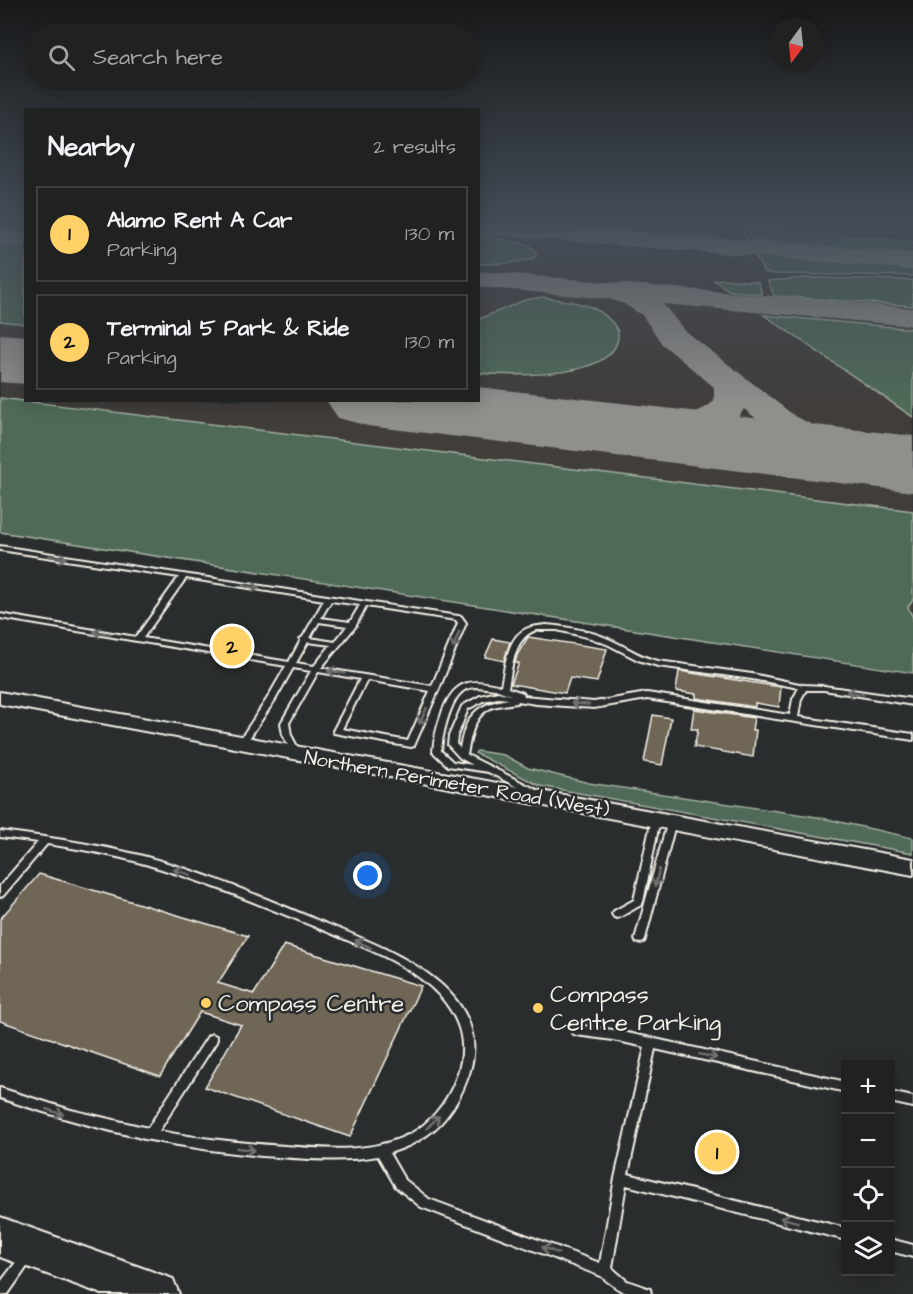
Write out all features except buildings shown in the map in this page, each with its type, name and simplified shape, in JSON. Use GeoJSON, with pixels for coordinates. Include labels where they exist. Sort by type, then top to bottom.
{"type":"FeatureCollection","features":[{"type":"Feature","properties":{"kind":"highway"},"geometry":{"type":"LineString","coordinates":[[17,1243],[158,1294]]}},
{"type":"Feature","properties":{"kind":"street","name":"Northern Perimeter Road (West)"},"geometry":{"type":"LineString","coordinates":[[0,699],[913,867]]}},
{"type":"Feature","properties":{"kind":"lane"},"geometry":{"type":"LineString","coordinates":[[0,548],[458,618],[462,623],[411,744],[337,731],[365,677]]}},
{"type":"Feature","properties":{"kind":"lane"},"geometry":{"type":"LineString","coordinates":[[138,639],[184,576]]}},
{"type":"Feature","properties":{"kind":"lane"},"geometry":{"type":"LineString","coordinates":[[241,744],[292,665],[304,639],[329,598]]}},
{"type":"Feature","properties":{"kind":"lane"},"geometry":{"type":"LineString","coordinates":[[297,754],[287,735],[285,723],[316,669],[352,625],[364,604]]}},
{"type":"Feature","properties":{"kind":"lane"},"geometry":{"type":"LineString","coordinates":[[0,616],[435,688]]}},
{"type":"Feature","properties":{"kind":"lane"},"geometry":{"type":"LineString","coordinates":[[316,619],[352,625]]}},
{"type":"Feature","properties":{"kind":"lane"},"geometry":{"type":"LineString","coordinates":[[504,689],[520,637],[532,628],[546,628],[591,636],[629,654],[657,663],[913,702]]}},
{"type":"Feature","properties":{"kind":"lane"},"geometry":{"type":"LineString","coordinates":[[304,639],[336,644]]}},
{"type":"Feature","properties":{"kind":"lane"},"geometry":{"type":"LineString","coordinates":[[492,771],[451,764],[437,752],[438,733],[455,694],[461,688],[472,684],[504,689],[536,701]]}},
{"type":"Feature","properties":{"kind":"lane"},"geometry":{"type":"LineString","coordinates":[[794,718],[797,699],[804,687]]}},
{"type":"Feature","properties":{"kind":"lane"},"geometry":{"type":"LineString","coordinates":[[545,799],[464,756],[452,745],[453,736],[465,708],[480,699],[498,695],[536,701],[594,705],[647,696],[762,716],[794,718],[913,737]]}},
{"type":"Feature","properties":{"kind":"lane"},"geometry":{"type":"LineString","coordinates":[[464,756],[466,737],[476,712],[491,703],[525,699]]}},
{"type":"Feature","properties":{"kind":"lane"},"geometry":{"type":"LineString","coordinates":[[617,914],[638,902],[664,820]]}},
{"type":"Feature","properties":{"kind":"lane"},"geometry":{"type":"LineString","coordinates":[[640,939],[664,820]]}},
{"type":"Feature","properties":{"kind":"lane"},"geometry":{"type":"LineString","coordinates":[[0,834],[106,851],[163,865],[233,890],[355,940],[416,969],[432,981],[455,1007],[466,1027],[468,1050],[460,1083],[451,1102],[424,1132],[406,1142],[381,1150],[357,1154],[274,1152],[150,1136],[64,1115],[0,1093]]}},
{"type":"Feature","properties":{"kind":"lane"},"geometry":{"type":"LineString","coordinates":[[0,893],[45,840]]}},
{"type":"Feature","properties":{"kind":"lane"},"geometry":{"type":"LineString","coordinates":[[576,1030],[651,1043],[841,1086]]}},
{"type":"Feature","properties":{"kind":"lane"},"geometry":{"type":"LineString","coordinates":[[150,1136],[212,1039]]}},
{"type":"Feature","properties":{"kind":"lane"},"geometry":{"type":"LineString","coordinates":[[605,1271],[621,1178],[651,1043]]}},
{"type":"Feature","properties":{"kind":"lane"},"geometry":{"type":"LineString","coordinates":[[895,1098],[913,1102]]}},
{"type":"Feature","properties":{"kind":"lane"},"geometry":{"type":"LineString","coordinates":[[381,1150],[400,1184],[425,1203],[605,1271],[623,1286],[645,1294]]}},
{"type":"Feature","properties":{"kind":"lane"},"geometry":{"type":"LineString","coordinates":[[621,1178],[841,1233]]}},
{"type":"Feature","properties":{"kind":"lane"},"geometry":{"type":"LineString","coordinates":[[0,1294],[17,1243]]}},
{"type":"Feature","properties":{"kind":"lane"},"geometry":{"type":"LineString","coordinates":[[895,1246],[913,1251]]}},
{"type":"Feature","properties":{"kind":"shaded area"},"geometry":{"type":"Polygon","coordinates":[[[0,284],[24,284],[24,402],[480,402],[480,284],[913,284],[913,671],[0,532],[0,284]]]}},
{"type":"Feature","properties":{"kind":"green space"},"geometry":{"type":"Polygon","coordinates":[[[0,284],[24,284],[24,324],[0,321],[0,284]]]}},
{"type":"Feature","properties":{"kind":"green space"},"geometry":{"type":"Polygon","coordinates":[[[720,284],[759,284],[762,294],[730,291],[720,284]]]}},
{"type":"Feature","properties":{"kind":"green space"},"geometry":{"type":"Polygon","coordinates":[[[769,284],[913,284],[913,306],[774,296],[769,284]]]}},
{"type":"Feature","properties":{"kind":"green space"},"geometry":{"type":"Polygon","coordinates":[[[542,297],[575,302],[595,309],[611,321],[618,331],[615,347],[603,359],[584,367],[562,372],[514,375],[480,373],[480,319],[525,300],[542,297]]]}},
{"type":"Feature","properties":{"kind":"green space"},"geometry":{"type":"Polygon","coordinates":[[[764,315],[913,329],[913,417],[764,315]]]}},
{"type":"Feature","properties":{"kind":"green space"},"geometry":{"type":"Polygon","coordinates":[[[0,398],[913,511],[913,600],[908,607],[913,618],[913,673],[0,532],[0,398]]]}},
{"type":"Feature","properties":{"kind":"green space"},"geometry":{"type":"Polygon","coordinates":[[[477,751],[504,755],[528,768],[589,783],[817,817],[913,838],[913,853],[540,786],[475,753],[477,751]]]}},
{"type":"Feature","properties":{"kind":"taxiway"},"geometry":{"type":"LineString","coordinates":[[540,284],[913,317]]}},
{"type":"Feature","properties":{"kind":"taxiway"},"geometry":{"type":"LineString","coordinates":[[613,291],[634,298],[652,309],[673,337],[784,424],[822,443],[894,462]]}},
{"type":"Feature","properties":{"kind":"taxiway"},"geometry":{"type":"LineString","coordinates":[[0,349],[24,350]]}},
{"type":"Feature","properties":{"kind":"taxiway"},"geometry":{"type":"LineString","coordinates":[[621,430],[688,424],[707,420],[722,413],[731,404],[732,391],[725,378]]}},
{"type":"Feature","properties":{"kind":"runway"},"geometry":{"type":"LineString","coordinates":[[0,358],[24,360]]}},
{"type":"Feature","properties":{"kind":"runway"},"geometry":{"type":"LineString","coordinates":[[385,402],[913,464]]}},
{"type":"Feature","properties":{"kind":"place","name":"Terminal 5 Park & Ride"},"geometry":{"type":"Point","coordinates":[232,646]}},
{"type":"Feature","properties":{"kind":"place","name":"Compass Centre"},"geometry":{"type":"Point","coordinates":[206,1003]}},
{"type":"Feature","properties":{"kind":"place","name":"Compass Centre Parking"},"geometry":{"type":"Point","coordinates":[538,1008]}},
{"type":"Feature","properties":{"kind":"place","name":"Alamo Rent A Car"},"geometry":{"type":"Point","coordinates":[717,1152]}}]}
